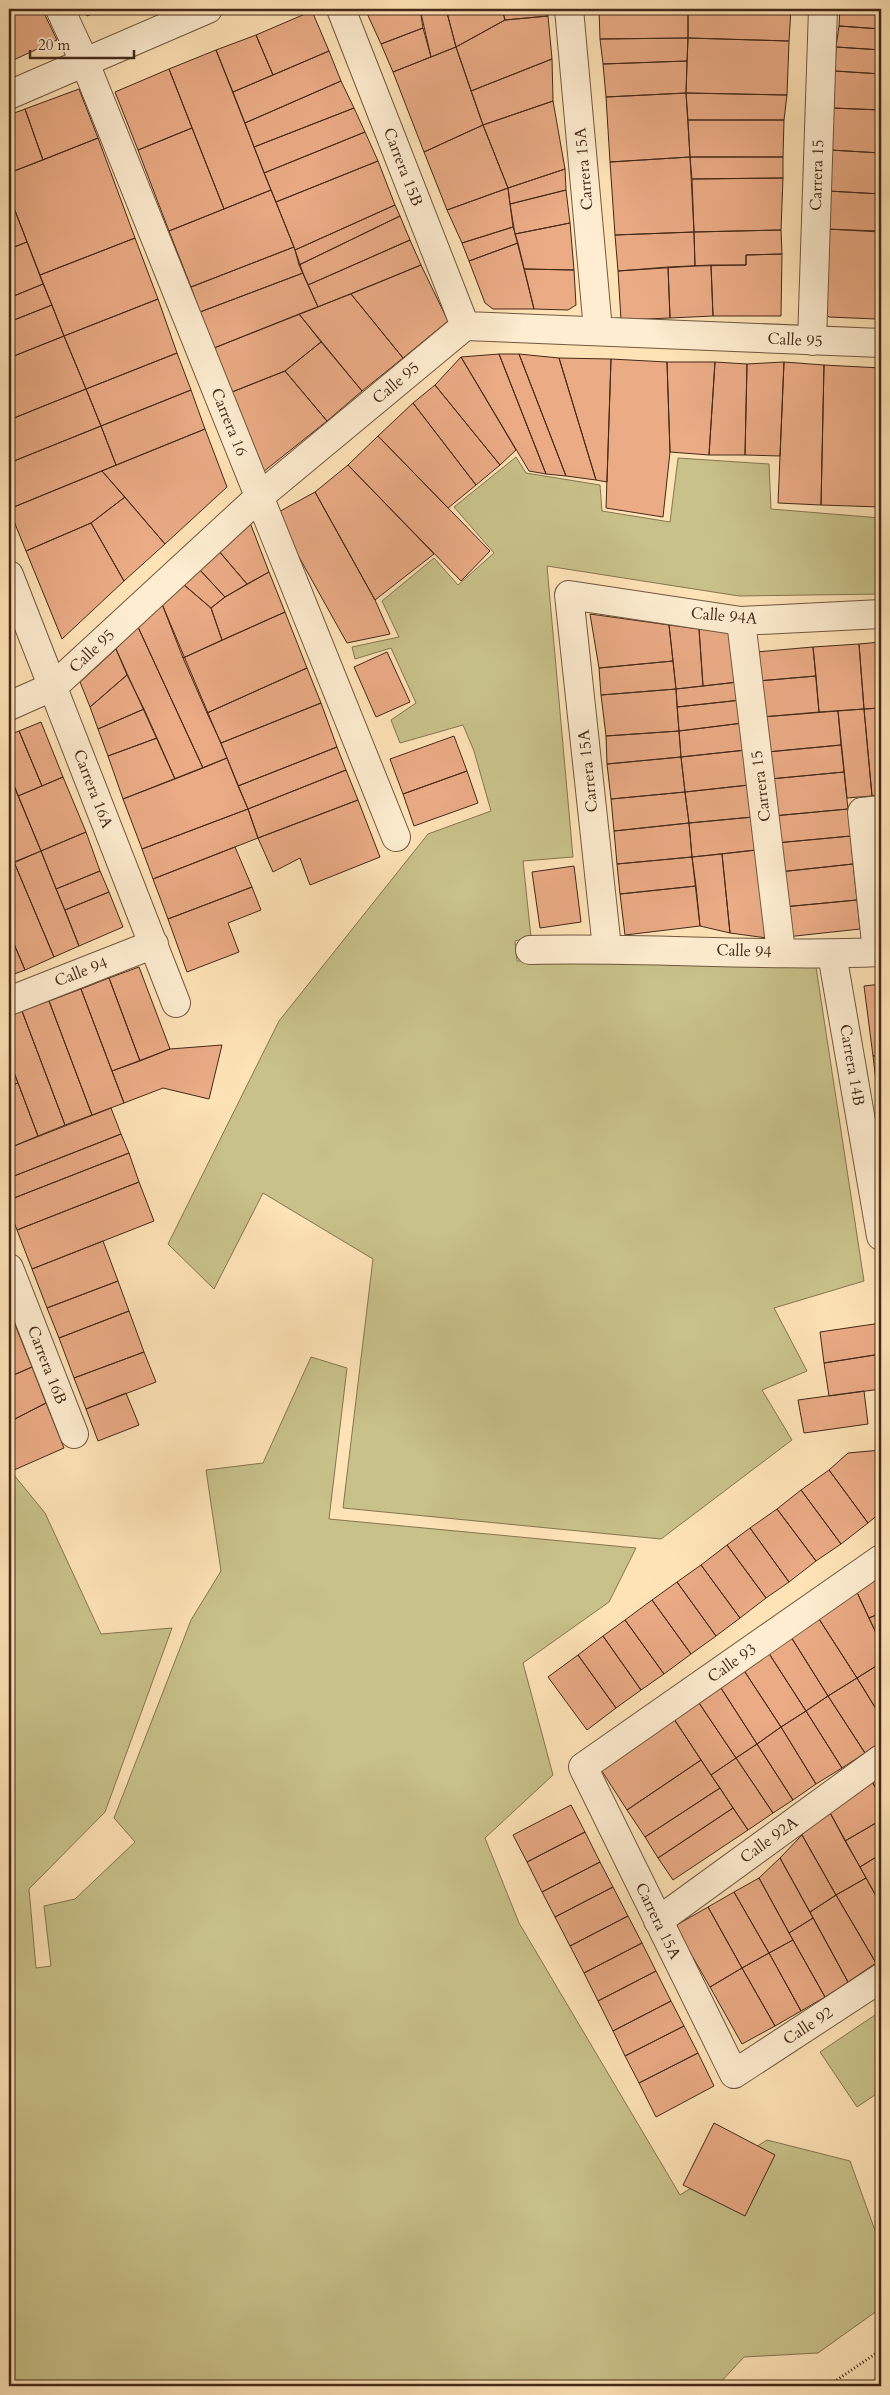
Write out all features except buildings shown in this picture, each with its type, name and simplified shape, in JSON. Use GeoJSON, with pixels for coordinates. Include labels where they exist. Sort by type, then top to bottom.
{"type":"FeatureCollection","features":[{"type":"Feature","properties":{"kind":"street","name":"Carrera 16"},"geometry":{"type":"LineString","coordinates":[[60,9],[85,63],[396,837]]}},
{"type":"Feature","properties":{"kind":"street"},"geometry":{"type":"LineString","coordinates":[[9,95],[208,9]]}},
{"type":"Feature","properties":{"kind":"street","name":"Carrera 15B"},"geometry":{"type":"LineString","coordinates":[[341,9],[466,326]]}},
{"type":"Feature","properties":{"kind":"street","name":"Carrera 15A"},"geometry":{"type":"LineString","coordinates":[[569,9],[598,330]]}},
{"type":"Feature","properties":{"kind":"street","name":"Carrera 15"},"geometry":{"type":"LineString","coordinates":[[812,341],[823,9]]}},
{"type":"Feature","properties":{"kind":"street","name":"Calle 95"},"geometry":{"type":"LineString","coordinates":[[9,706],[54,686],[259,497],[466,326],[881,343]]}},
{"type":"Feature","properties":{"kind":"street","name":"Carrera 16A"},"geometry":{"type":"LineString","coordinates":[[9,575],[54,686],[176,1003]]}},
{"type":"Feature","properties":{"kind":"street","name":"Carrera 15A"},"geometry":{"type":"LineString","coordinates":[[569,595],[607,948]]}},
{"type":"Feature","properties":{"kind":"street","name":"Calle 94A"},"geometry":{"type":"LineString","coordinates":[[569,595],[741,620],[881,614]]}},
{"type":"Feature","properties":{"kind":"street","name":"Carrera 15"},"geometry":{"type":"LineString","coordinates":[[741,620],[781,952]]}},
{"type":"Feature","properties":{"kind":"street"},"geometry":{"type":"LineString","coordinates":[[871,811],[879,952]]}},
{"type":"Feature","properties":{"kind":"street","name":"Calle 94"},"geometry":{"type":"LineString","coordinates":[[9,1001],[154,944]]}},
{"type":"Feature","properties":{"kind":"street","name":"Calle 94"},"geometry":{"type":"LineString","coordinates":[[530,950],[607,948],[832,954],[879,952]]}},
{"type":"Feature","properties":{"kind":"street","name":"Carrera 14B"},"geometry":{"type":"LineString","coordinates":[[832,954],[873,1142],[881,1236]]}},
{"type":"Feature","properties":{"kind":"street","name":"Carrera 16B"},"geometry":{"type":"LineString","coordinates":[[9,1268],[74,1434]]}},
{"type":"Feature","properties":{"kind":"street","name":"Calle 93"},"geometry":{"type":"LineString","coordinates":[[583,1767],[881,1559]]}},
{"type":"Feature","properties":{"kind":"street","name":"Calle 92A"},"geometry":{"type":"LineString","coordinates":[[658,1921],[881,1759]]}},
{"type":"Feature","properties":{"kind":"street","name":"Carrera 15A"},"geometry":{"type":"LineString","coordinates":[[583,1767],[734,2074]]}},
{"type":"Feature","properties":{"kind":"street","name":"Calle 92"},"geometry":{"type":"LineString","coordinates":[[734,2074],[881,1978]]}},
{"type":"Feature","properties":{"kind":"path"},"geometry":{"type":"LineString","coordinates":[[828,2386],[881,2350]]}},
{"type":"Feature","properties":{"kind":"shaded area"},"geometry":{"type":"Polygon","coordinates":[[[516,457],[526,473],[600,485],[602,511],[670,522],[678,458],[769,464],[771,509],[881,518],[881,594],[739,596],[547,566],[573,857],[523,861],[531,937],[515,941],[517,961],[609,958],[816,967],[864,1281],[774,1308],[807,1371],[762,1390],[792,1440],[661,1539],[343,1508],[373,1259],[263,1193],[214,1289],[168,1244],[279,1021],[428,834],[491,811],[474,751],[463,725],[400,743],[391,720],[416,703],[391,648],[355,659],[352,647],[399,637],[382,601],[434,558],[458,585],[494,553],[454,507],[516,457]]]}},
{"type":"Feature","properties":{"kind":"shaded area"},"geometry":{"type":"Polygon","coordinates":[[[311,1357],[347,1368],[329,1519],[636,1548],[609,1602],[523,1663],[553,1775],[485,1838],[519,1923],[680,2195],[767,2140],[850,2161],[881,2247],[881,2308],[818,2353],[744,2357],[717,2386],[9,2386],[9,1469],[45,1513],[101,1634],[172,1628],[105,1812],[29,1889],[36,1968],[51,1966],[44,1906],[75,1899],[135,1842],[114,1818],[191,1620],[221,1571],[206,1470],[263,1463],[311,1357]]]}},
{"type":"Feature","properties":{"kind":"shaded area"},"geometry":{"type":"Polygon","coordinates":[[[881,2011],[881,2091],[857,2107],[820,2052],[881,2011]]]}}]}
